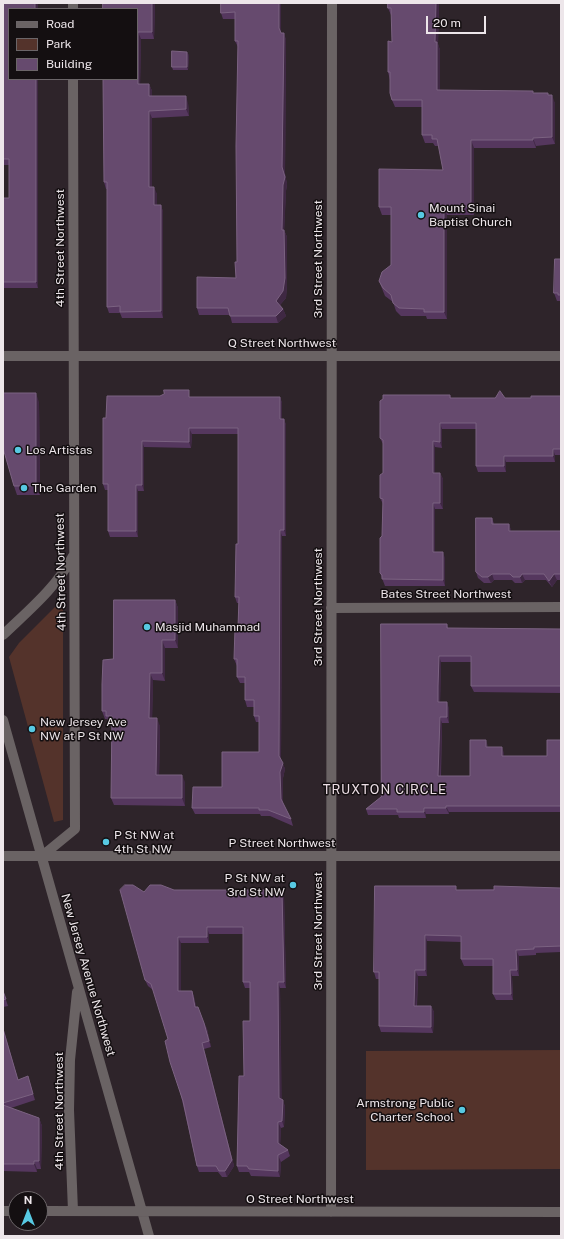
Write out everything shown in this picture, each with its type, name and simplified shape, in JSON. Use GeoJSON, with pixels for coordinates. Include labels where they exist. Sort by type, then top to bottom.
{"type":"FeatureCollection","features":[{"type":"Feature","properties":{"kind":"street","name":"3rd Street Northwest"},"geometry":{"type":"LineString","coordinates":[[331,1212],[332,3]]}},
{"type":"Feature","properties":{"kind":"street","name":"4th Street Northwest"},"geometry":{"type":"LineString","coordinates":[[42,856],[75,829],[76,658],[73,556],[73,80]]}},
{"type":"Feature","properties":{"kind":"street","name":"Q Street Northwest"},"geometry":{"type":"LineString","coordinates":[[3,356],[561,356]]}},
{"type":"Feature","properties":{"kind":"street"},"geometry":{"type":"LineString","coordinates":[[3,635],[50,591],[67,568],[73,556]]}},
{"type":"Feature","properties":{"kind":"street","name":"Bates Street Northwest"},"geometry":{"type":"LineString","coordinates":[[332,608],[561,607]]}},
{"type":"Feature","properties":{"kind":"street","name":"New Jersey Avenue Northwest"},"geometry":{"type":"LineString","coordinates":[[3,720],[149,1236]]}},
{"type":"Feature","properties":{"kind":"street","name":"P Street Northwest"},"geometry":{"type":"LineString","coordinates":[[3,856],[561,856]]}},
{"type":"Feature","properties":{"kind":"street","name":"4th Street Northwest"},"geometry":{"type":"LineString","coordinates":[[73,1211],[72,1154],[69,1110],[70,1060],[78,986]]}},
{"type":"Feature","properties":{"kind":"street","name":"O Street Northwest"},"geometry":{"type":"LineString","coordinates":[[48,1211],[561,1212]]}},
{"type":"Feature","properties":{"kind":"green space"},"geometry":{"type":"Polygon","coordinates":[[[63,606],[63,820],[54,822],[9,657],[19,643],[55,607],[63,606]]]}},
{"type":"Feature","properties":{"kind":"green space","name":"Armstrong Public Charter School"},"geometry":{"type":"Polygon","coordinates":[[[561,1050],[561,1169],[366,1170],[366,1051],[561,1050]]]}},
{"type":"Feature","properties":{"kind":"building"},"geometry":{"type":"Polygon","coordinates":[[[3,3],[35,3],[35,8],[8,8],[8,80],[36,80],[36,282],[3,282],[3,198],[9,198],[9,159],[3,159],[3,3]]]}},
{"type":"Feature","properties":{"kind":"building"},"geometry":{"type":"Polygon","coordinates":[[[103,3],[152,3],[152,32],[138,32],[138,8],[103,8],[103,3]]]}},
{"type":"Feature","properties":{"kind":"building"},"geometry":{"type":"Polygon","coordinates":[[[221,3],[279,3],[279,28],[281,33],[284,33],[282,167],[285,177],[283,185],[282,230],[284,230],[285,278],[283,291],[276,301],[283,309],[276,316],[230,316],[228,308],[197,308],[197,277],[236,278],[238,41],[235,41],[235,12],[221,13],[221,3]]]}},
{"type":"Feature","properties":{"kind":"building"},"geometry":{"type":"Polygon","coordinates":[[[388,3],[436,3],[435,42],[437,42],[437,90],[533,91],[533,93],[548,93],[548,95],[552,95],[552,137],[533,138],[533,140],[471,140],[471,207],[444,207],[444,312],[424,312],[424,309],[399,308],[393,303],[391,295],[383,288],[379,281],[382,272],[391,265],[391,207],[379,207],[379,169],[443,170],[437,139],[432,139],[432,135],[422,135],[422,100],[392,100],[390,93],[390,72],[388,72],[388,41],[392,42],[391,8],[388,8],[388,3]]]}},
{"type":"Feature","properties":{"kind":"building"},"geometry":{"type":"Polygon","coordinates":[[[172,51],[187,52],[187,67],[172,67],[172,51]]]}},
{"type":"Feature","properties":{"kind":"building"},"geometry":{"type":"Polygon","coordinates":[[[103,80],[138,80],[138,84],[149,84],[149,96],[186,96],[186,109],[149,111],[149,187],[154,187],[154,205],[161,205],[161,311],[120,312],[120,306],[107,307],[107,182],[104,182],[103,80]]]}},
{"type":"Feature","properties":{"kind":"building"},"geometry":{"type":"Polygon","coordinates":[[[555,259],[561,259],[561,295],[554,293],[555,259]]]}},
{"type":"Feature","properties":{"kind":"building"},"geometry":{"type":"Polygon","coordinates":[[[164,390],[189,390],[189,397],[280,397],[280,419],[284,419],[284,530],[280,530],[279,756],[283,763],[280,772],[281,799],[291,819],[268,810],[259,810],[259,808],[192,808],[193,787],[222,787],[222,752],[259,752],[259,716],[254,716],[254,700],[245,700],[245,677],[237,677],[237,659],[234,659],[235,628],[238,628],[239,597],[235,597],[236,544],[238,544],[238,428],[189,428],[189,442],[142,441],[142,485],[136,485],[136,531],[108,531],[108,484],[103,484],[103,418],[106,418],[107,396],[160,396],[164,394],[164,390]]]}},
{"type":"Feature","properties":{"kind":"building"},"geometry":{"type":"Polygon","coordinates":[[[500,391],[505,398],[561,396],[561,449],[553,449],[553,456],[504,456],[504,466],[476,466],[476,423],[440,423],[440,442],[433,441],[433,473],[440,473],[440,503],[433,503],[433,552],[443,552],[443,580],[382,579],[382,575],[380,573],[380,538],[382,536],[383,499],[380,498],[380,475],[383,473],[383,440],[380,438],[380,401],[383,399],[383,395],[450,395],[450,398],[495,398],[500,391]]]}},
{"type":"Feature","properties":{"kind":"building"},"geometry":{"type":"Polygon","coordinates":[[[3,393],[36,393],[36,486],[14,486],[3,448],[3,393]]]}},
{"type":"Feature","properties":{"kind":"building"},"geometry":{"type":"Polygon","coordinates":[[[476,518],[492,518],[492,524],[509,524],[509,531],[561,531],[561,574],[554,574],[549,581],[544,574],[522,574],[520,577],[513,577],[510,574],[492,574],[488,577],[482,577],[476,572],[476,518]]]}},
{"type":"Feature","properties":{"kind":"building"},"geometry":{"type":"Polygon","coordinates":[[[114,600],[175,600],[175,640],[162,640],[162,673],[150,673],[149,718],[157,718],[156,775],[182,775],[182,798],[111,798],[112,716],[106,716],[106,711],[102,711],[102,684],[103,660],[113,659],[114,600]]]}},
{"type":"Feature","properties":{"kind":"building"},"geometry":{"type":"Polygon","coordinates":[[[381,624],[447,624],[447,628],[561,629],[561,686],[471,686],[471,656],[439,656],[438,702],[447,702],[447,717],[440,717],[438,776],[470,776],[470,740],[486,740],[486,747],[502,747],[502,756],[547,756],[547,740],[561,740],[561,806],[446,806],[446,808],[424,808],[424,812],[397,812],[397,809],[366,809],[381,797],[381,624]]]}},
{"type":"Feature","properties":{"kind":"building"},"geometry":{"type":"Polygon","coordinates":[[[125,885],[133,885],[144,892],[150,885],[161,885],[174,890],[282,890],[284,982],[278,982],[279,1098],[283,1100],[282,1121],[278,1122],[278,1143],[288,1150],[278,1155],[278,1171],[249,1169],[247,1166],[237,1166],[239,1076],[244,1076],[243,1021],[250,1021],[250,982],[243,982],[243,927],[207,927],[207,937],[178,937],[178,991],[192,991],[195,1007],[198,1007],[204,1023],[209,1041],[202,1043],[232,1160],[225,1171],[219,1171],[216,1166],[197,1166],[183,1101],[170,1062],[165,1041],[168,1039],[151,984],[145,980],[120,890],[125,885]]]}},
{"type":"Feature","properties":{"kind":"building"},"geometry":{"type":"Polygon","coordinates":[[[375,886],[456,886],[456,890],[494,890],[494,886],[561,888],[561,946],[534,947],[534,949],[516,950],[517,970],[510,970],[511,994],[493,994],[493,959],[461,959],[461,936],[425,935],[425,970],[415,970],[414,1006],[431,1006],[431,1027],[379,1026],[379,972],[374,972],[375,886]]]}},
{"type":"Feature","properties":{"kind":"building"},"geometry":{"type":"Polygon","coordinates":[[[3,991],[6,999],[3,1000],[3,991]]]}},
{"type":"Feature","properties":{"kind":"building"},"geometry":{"type":"Polygon","coordinates":[[[3,1029],[18,1080],[28,1076],[33,1094],[3,1103],[3,1029]]]}},
{"type":"Feature","properties":{"kind":"building"},"geometry":{"type":"Polygon","coordinates":[[[3,1105],[39,1118],[39,1161],[34,1161],[34,1164],[3,1164],[3,1105]]]}},
{"type":"Feature","properties":{"kind":"place","name":"Mount Sinai Baptist Church"},"geometry":{"type":"Point","coordinates":[421,215]}},
{"type":"Feature","properties":{"kind":"place","name":"Los Artistas"},"geometry":{"type":"Point","coordinates":[18,450]}},
{"type":"Feature","properties":{"kind":"place","name":"The Garden"},"geometry":{"type":"Point","coordinates":[24,488]}},
{"type":"Feature","properties":{"kind":"place","name":"Masjid Muhammad"},"geometry":{"type":"Point","coordinates":[147,627]}},
{"type":"Feature","properties":{"kind":"place","name":"New Jersey Ave NW at P St NW"},"geometry":{"type":"Point","coordinates":[32,729]}},
{"type":"Feature","properties":{"kind":"place","name":"P St NW at 4th St NW"},"geometry":{"type":"Point","coordinates":[106,842]}},
{"type":"Feature","properties":{"kind":"place","name":"P St NW at 3rd St NW"},"geometry":{"type":"Point","coordinates":[293,885]}},
{"type":"Feature","properties":{"kind":"place","name":"Armstrong Public Charter School"},"geometry":{"type":"Point","coordinates":[462,1110]}},
{"type":"Feature","properties":{"kind":"district","name":"TRUXTON CIRCLE"},"geometry":{"type":"Point","coordinates":[385,790]}}]}
